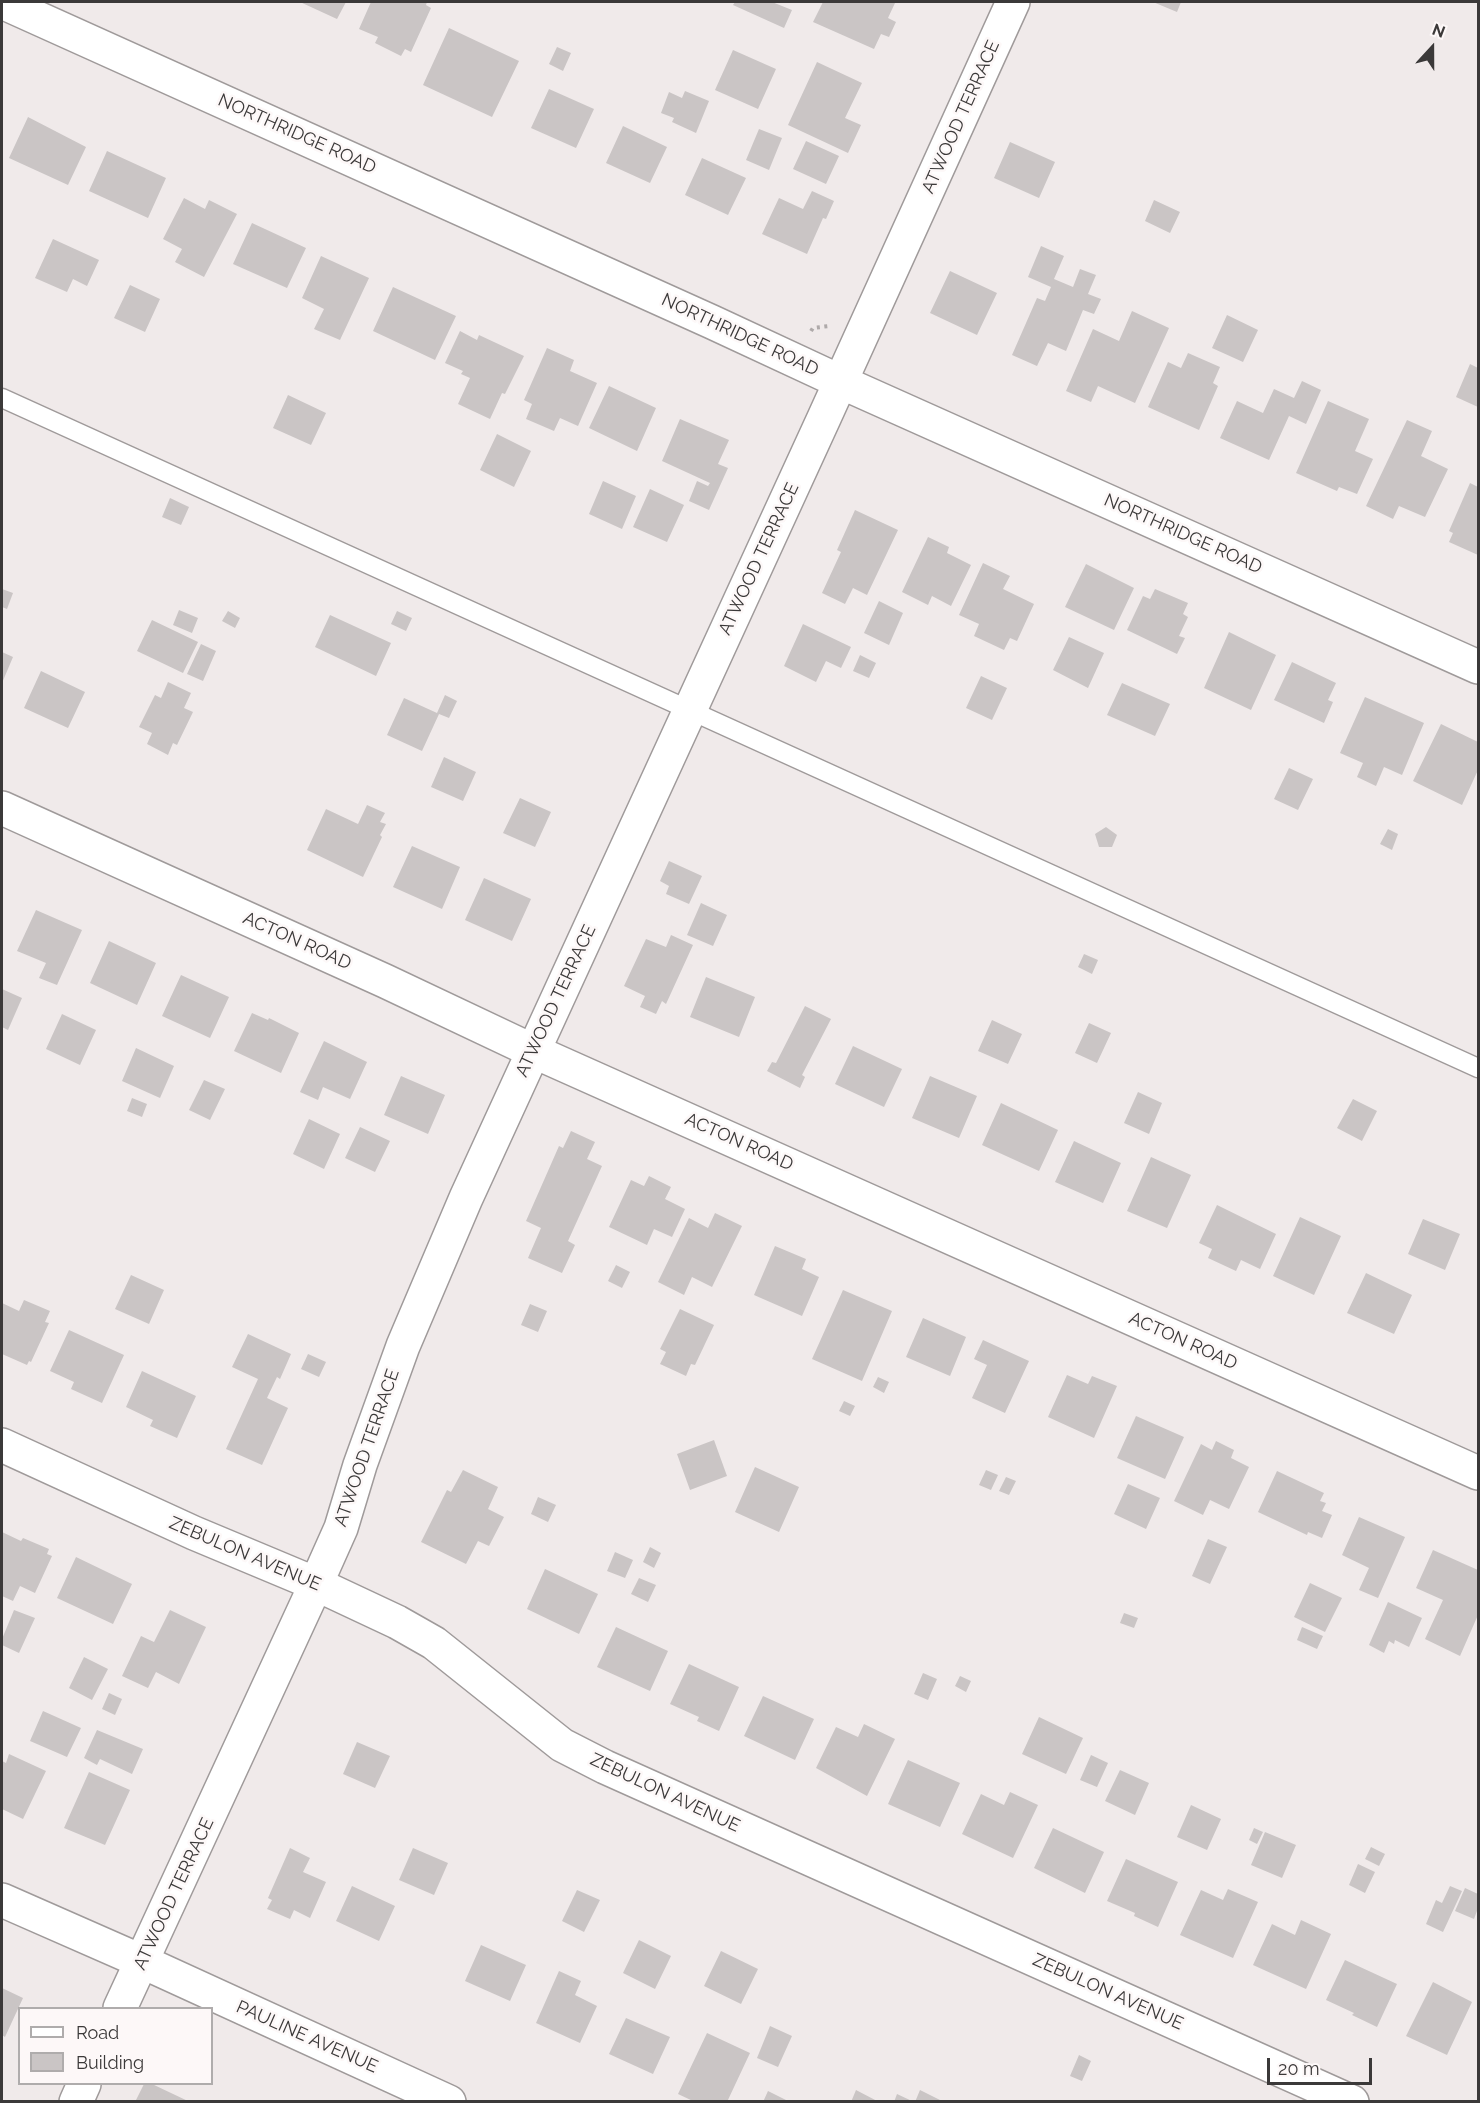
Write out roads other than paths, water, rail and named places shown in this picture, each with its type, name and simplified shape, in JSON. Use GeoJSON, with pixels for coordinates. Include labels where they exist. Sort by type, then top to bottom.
{"type":"FeatureCollection","features":[{"type":"Feature","properties":{"kind":"street","name":"NORTHRIDGE ROAD"},"geometry":{"type":"LineString","coordinates":[[2,2],[840,382],[1479,667]]}},
{"type":"Feature","properties":{"kind":"street","name":"ATWOOD TERRACE"},"geometry":{"type":"LineString","coordinates":[[120,2007],[340,1528],[403,1346],[466,1198],[1013,2]]}},
{"type":"Feature","properties":{"kind":"street","name":"ACTON ROAD"},"geometry":{"type":"LineString","coordinates":[[2,808],[533,1051],[1479,1473]]}},
{"type":"Feature","properties":{"kind":"street","name":"ZEBULON AVENUE"},"geometry":{"type":"LineString","coordinates":[[2,1445],[397,1622],[434,1643],[562,1745],[605,1767],[1352,2102]]}},
{"type":"Feature","properties":{"kind":"street","name":"PAULINE AVENUE"},"geometry":{"type":"LineString","coordinates":[[2,1900],[449,2102]]}},
{"type":"Feature","properties":{"kind":"street"},"geometry":{"type":"LineString","coordinates":[[75,2102],[84,2085]]}},
{"type":"Feature","properties":{"kind":"lane"},"geometry":{"type":"LineString","coordinates":[[2,398],[1479,1068]]}}]}
